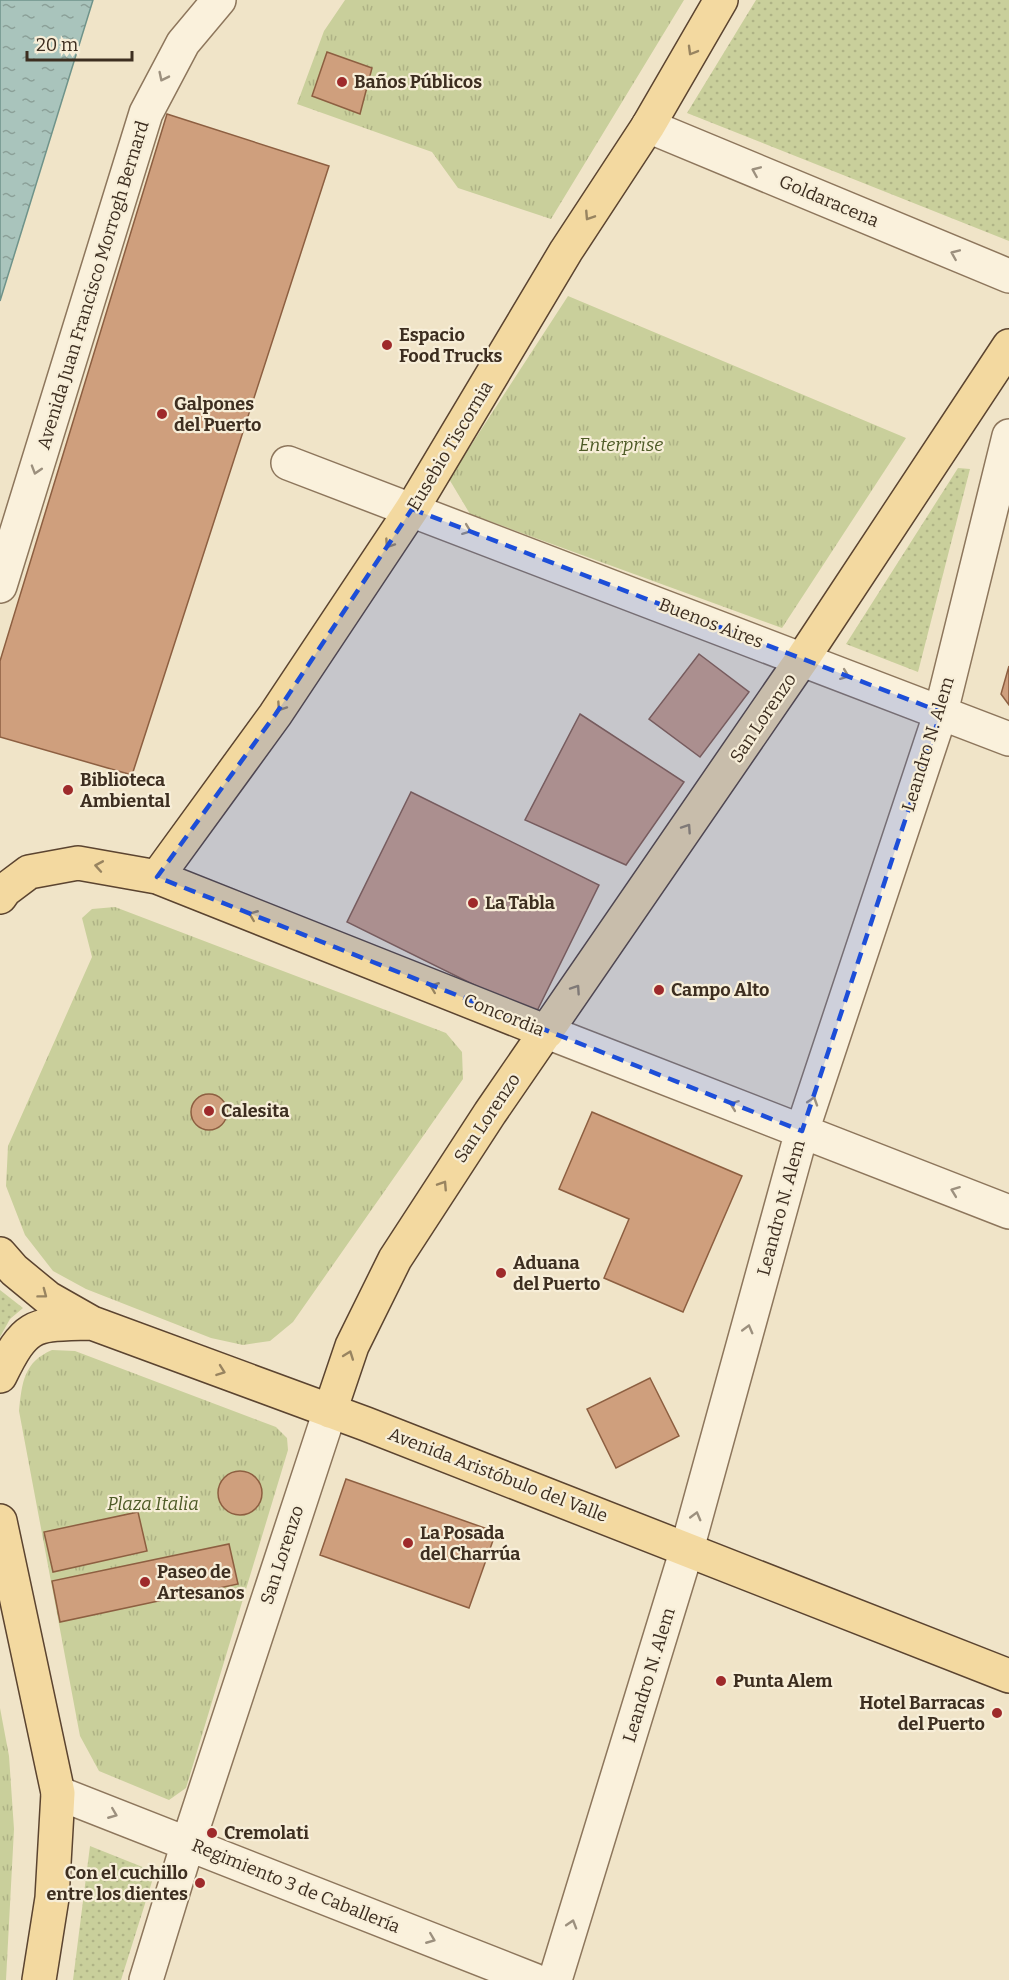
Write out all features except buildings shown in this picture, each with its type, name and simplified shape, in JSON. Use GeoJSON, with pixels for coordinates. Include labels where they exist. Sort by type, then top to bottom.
{"type":"FeatureCollection","features":[{"type":"Feature","properties":{"kind":"main road","name":"Eusebio Tiscornia"},"geometry":{"type":"LineString","coordinates":[[157,877],[275,715],[412,509],[566,251],[648,126],[721,0]]}},
{"type":"Feature","properties":{"kind":"main road","name":"San Lorenzo"},"geometry":{"type":"LineString","coordinates":[[330,1411],[352,1346],[395,1259],[490,1113],[803,658],[1009,346]]}},
{"type":"Feature","properties":{"kind":"main road","name":"Concordia"},"geometry":{"type":"LineString","coordinates":[[0,897],[5,890],[29,872],[78,863],[157,877],[547,1032]]}},
{"type":"Feature","properties":{"kind":"main road","name":"Avenida Aristóbulo del Valle"},"geometry":{"type":"LineString","coordinates":[[0,1254],[14,1270],[48,1298],[92,1323],[330,1411],[1009,1676]]}},
{"type":"Feature","properties":{"kind":"main road"},"geometry":{"type":"LineString","coordinates":[[0,1376],[20,1339],[42,1325],[92,1323]]}},
{"type":"Feature","properties":{"kind":"main road"},"geometry":{"type":"LineString","coordinates":[[0,1521],[58,1793],[52,1898],[39,1980]]}},
{"type":"Feature","properties":{"kind":"street","name":"Avenida Juan Francisco Morrogh Bernard"},"geometry":{"type":"LineString","coordinates":[[0,586],[146,113],[166,71],[183,43],[219,0]]}},
{"type":"Feature","properties":{"kind":"street","name":"Goldaracena"},"geometry":{"type":"LineString","coordinates":[[648,126],[1009,276]]}},
{"type":"Feature","properties":{"kind":"street","name":"Leandro N. Alem"},"geometry":{"type":"LineString","coordinates":[[555,1980],[687,1549],[802,1131],[940,712],[1009,436]]}},
{"type":"Feature","properties":{"kind":"street","name":"Buenos Aires"},"geometry":{"type":"LineString","coordinates":[[288,463],[803,658],[1009,739]]}},
{"type":"Feature","properties":{"kind":"street","name":"Concordia"},"geometry":{"type":"LineString","coordinates":[[547,1032],[1009,1212]]}},
{"type":"Feature","properties":{"kind":"street","name":"San Lorenzo"},"geometry":{"type":"LineString","coordinates":[[146,1980],[188,1844],[330,1411]]}},
{"type":"Feature","properties":{"kind":"street","name":"Regimiento 3 de Caballería"},"geometry":{"type":"LineString","coordinates":[[58,1793],[534,1980]]}},
{"type":"Feature","properties":{"kind":"highlighted area"},"geometry":{"type":"Polygon","coordinates":[[[412,509],[941,712],[802,1131],[157,877],[275,715],[412,509]]]}},
{"type":"Feature","properties":{"kind":"green space"},"geometry":{"type":"Polygon","coordinates":[[[345,0],[684,0],[551,219],[458,188],[432,152],[297,104],[324,31],[345,0]]]}},
{"type":"Feature","properties":{"kind":"green space"},"geometry":{"type":"Polygon","coordinates":[[[756,0],[1009,0],[1009,241],[687,113],[756,0]]]}},
{"type":"Feature","properties":{"kind":"green space","name":"Enterprise"},"geometry":{"type":"Polygon","coordinates":[[[568,296],[906,438],[782,628],[470,514],[449,479],[568,296]]]}},
{"type":"Feature","properties":{"kind":"green space"},"geometry":{"type":"Polygon","coordinates":[[[958,468],[970,469],[918,672],[846,644],[958,468]]]}},
{"type":"Feature","properties":{"kind":"green space"},"geometry":{"type":"Polygon","coordinates":[[[115,907],[446,1033],[462,1052],[463,1079],[293,1322],[270,1341],[243,1345],[211,1338],[86,1289],[53,1271],[25,1235],[6,1186],[8,1146],[92,957],[82,918],[92,909],[115,907]]]}},
{"type":"Feature","properties":{"kind":"green space"},"geometry":{"type":"Polygon","coordinates":[[[0,1290],[23,1308],[10,1319],[0,1337],[0,1290]]]}},
{"type":"Feature","properties":{"kind":"green space","name":"Plaza Italia"},"geometry":{"type":"Polygon","coordinates":[[[52,1350],[75,1351],[276,1427],[287,1438],[288,1450],[186,1788],[169,1800],[99,1771],[80,1736],[19,1411],[26,1374],[35,1361],[52,1350]]]}},
{"type":"Feature","properties":{"kind":"green space"},"geometry":{"type":"Polygon","coordinates":[[[0,1708],[9,1756],[14,1829],[6,1980],[0,1980],[0,1708]]]}},
{"type":"Feature","properties":{"kind":"green space"},"geometry":{"type":"Polygon","coordinates":[[[90,1846],[155,1872],[121,1980],[73,1980],[90,1846]]]}},
{"type":"Feature","properties":{"kind":"water"},"geometry":{"type":"Polygon","coordinates":[[[0,0],[93,0],[0,301],[0,0]]]}},
{"type":"Feature","properties":{"kind":"place","name":"Baños Públicos"},"geometry":{"type":"Point","coordinates":[342,82]}},
{"type":"Feature","properties":{"kind":"place","name":"Espacio Food Trucks"},"geometry":{"type":"Point","coordinates":[387,345]}},
{"type":"Feature","properties":{"kind":"place","name":"Galpones del Puerto"},"geometry":{"type":"Point","coordinates":[162,414]}},
{"type":"Feature","properties":{"kind":"place","name":"Biblioteca Ambiental"},"geometry":{"type":"Point","coordinates":[68,790]}},
{"type":"Feature","properties":{"kind":"place","name":"La Tabla"},"geometry":{"type":"Point","coordinates":[473,903]}},
{"type":"Feature","properties":{"kind":"place","name":"Campo Alto"},"geometry":{"type":"Point","coordinates":[659,990]}},
{"type":"Feature","properties":{"kind":"place","name":"Calesita"},"geometry":{"type":"Point","coordinates":[209,1111]}},
{"type":"Feature","properties":{"kind":"place","name":"Aduana del Puerto"},"geometry":{"type":"Point","coordinates":[501,1273]}},
{"type":"Feature","properties":{"kind":"place","name":"La Posada del Charrúa"},"geometry":{"type":"Point","coordinates":[408,1543]}},
{"type":"Feature","properties":{"kind":"place","name":"Paseo de Artesanos"},"geometry":{"type":"Point","coordinates":[145,1582]}},
{"type":"Feature","properties":{"kind":"place","name":"Punta Alem"},"geometry":{"type":"Point","coordinates":[721,1681]}},
{"type":"Feature","properties":{"kind":"place","name":"Hotel Barracas del Puerto"},"geometry":{"type":"Point","coordinates":[997,1713]}},
{"type":"Feature","properties":{"kind":"place","name":"Cremolati"},"geometry":{"type":"Point","coordinates":[212,1833]}},
{"type":"Feature","properties":{"kind":"place","name":"Con el cuchillo entre los dientes"},"geometry":{"type":"Point","coordinates":[200,1883]}}]}
